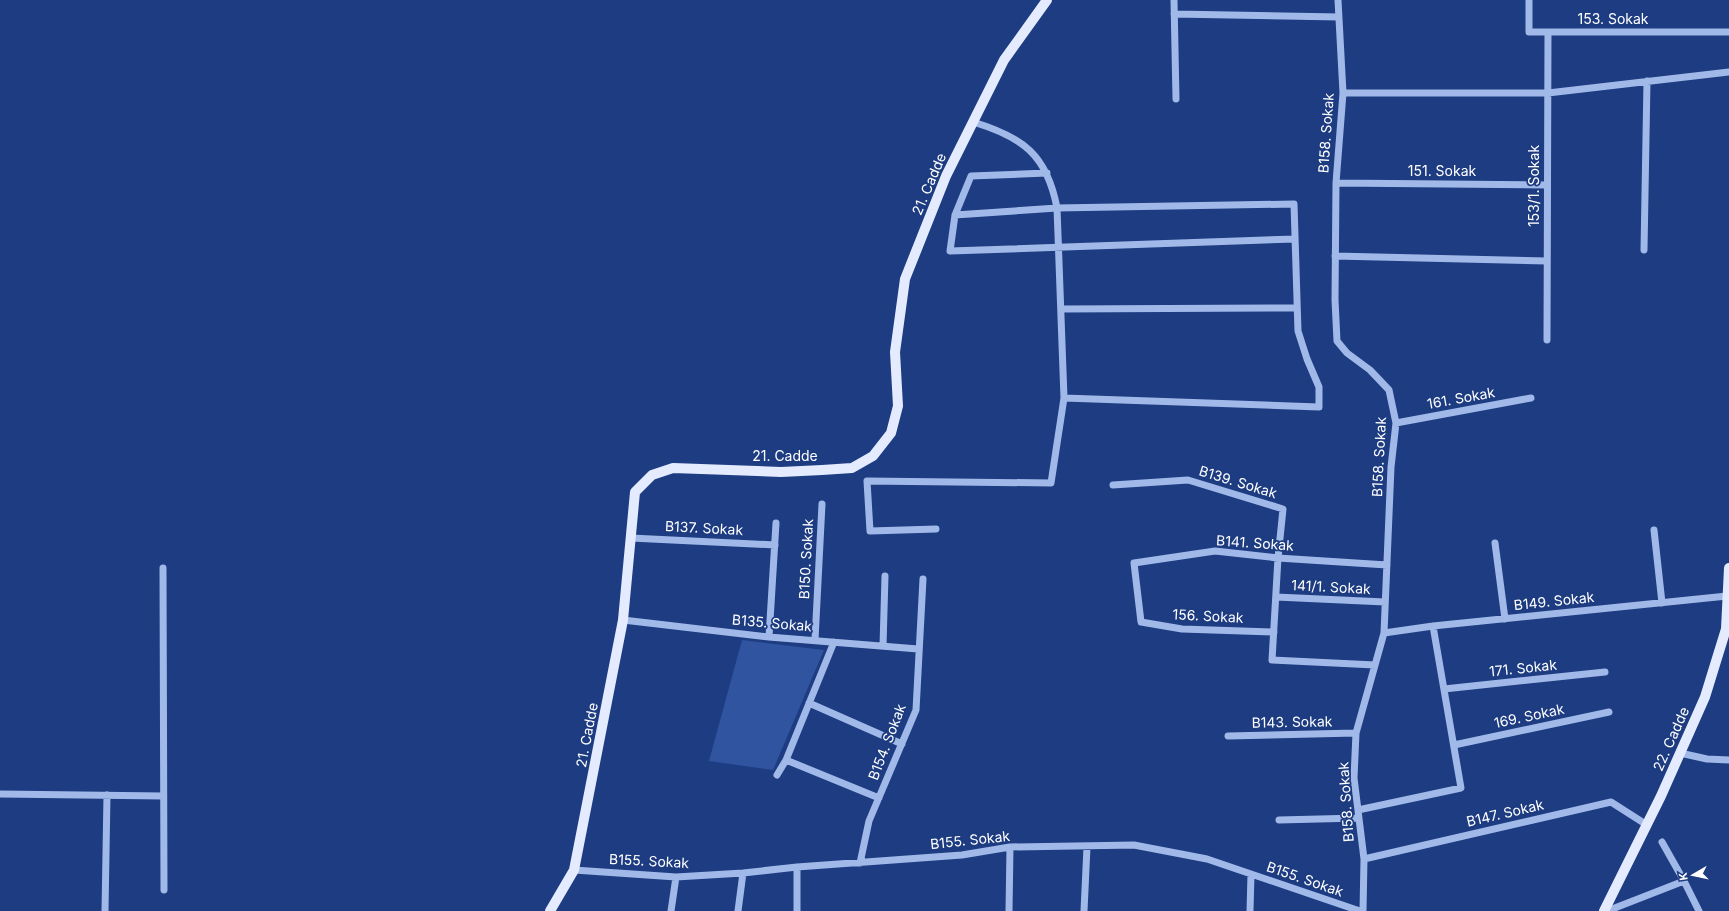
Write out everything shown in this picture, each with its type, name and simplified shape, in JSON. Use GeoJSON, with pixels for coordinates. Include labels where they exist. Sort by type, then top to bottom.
{"type":"FeatureCollection","features":[{"type":"Feature","properties":{"kind":"main road","name":"21. Cadde"},"geometry":{"type":"LineString","coordinates":[[550,911],[574,870],[623,620],[635,492],[652,475],[673,468],[781,472],[822,470],[852,468],[873,456],[891,433],[898,406],[895,352],[905,279],[946,176],[1004,60],[1047,0]]}},
{"type":"Feature","properties":{"kind":"main road","name":"22. Cadde"},"geometry":{"type":"LineString","coordinates":[[1604,911],[1680,753],[1705,697],[1728,628],[1727,596],[1729,568]]}},
{"type":"Feature","properties":{"kind":"street"},"geometry":{"type":"LineString","coordinates":[[1174,0],[1176,99]]}},
{"type":"Feature","properties":{"kind":"street","name":"B158. Sokak"},"geometry":{"type":"LineString","coordinates":[[1338,0],[1343,93],[1336,183],[1335,256],[1337,341],[1347,353],[1370,370],[1390,390],[1396,422],[1391,467],[1384,634],[1356,733],[1354,778],[1364,860],[1363,911]]}},
{"type":"Feature","properties":{"kind":"street","name":"153. Sokak"},"geometry":{"type":"LineString","coordinates":[[1530,0],[1529,32],[1729,32]]}},
{"type":"Feature","properties":{"kind":"street"},"geometry":{"type":"LineString","coordinates":[[1174,14],[1339,17]]}},
{"type":"Feature","properties":{"kind":"street","name":"153/1. Sokak"},"geometry":{"type":"LineString","coordinates":[[1547,340],[1548,32]]}},
{"type":"Feature","properties":{"kind":"street"},"geometry":{"type":"LineString","coordinates":[[1343,93],[1548,93],[1729,72]]}},
{"type":"Feature","properties":{"kind":"street"},"geometry":{"type":"LineString","coordinates":[[1644,250],[1647,81]]}},
{"type":"Feature","properties":{"kind":"street"},"geometry":{"type":"LineString","coordinates":[[936,529],[870,531],[867,481],[1051,483],[1064,398],[1057,208],[1052,184],[1033,153],[1025,144],[1008,134],[973,122]]}},
{"type":"Feature","properties":{"kind":"street"},"geometry":{"type":"LineString","coordinates":[[1046,173],[971,176],[956,215],[950,251],[1295,240]]}},
{"type":"Feature","properties":{"kind":"street","name":"151. Sokak"},"geometry":{"type":"LineString","coordinates":[[1336,183],[1547,185]]}},
{"type":"Feature","properties":{"kind":"street"},"geometry":{"type":"LineString","coordinates":[[956,215],[1057,208],[1294,204],[1298,331],[1307,359],[1320,387],[1320,407],[1064,398]]}},
{"type":"Feature","properties":{"kind":"street"},"geometry":{"type":"LineString","coordinates":[[1335,256],[1547,261]]}},
{"type":"Feature","properties":{"kind":"street"},"geometry":{"type":"LineString","coordinates":[[1061,309],[1297,308]]}},
{"type":"Feature","properties":{"kind":"street","name":"161. Sokak"},"geometry":{"type":"LineString","coordinates":[[1396,422],[1531,398]]}},
{"type":"Feature","properties":{"kind":"street","name":"B139. Sokak"},"geometry":{"type":"LineString","coordinates":[[1113,484],[1188,480],[1283,509],[1278,558]]}},
{"type":"Feature","properties":{"kind":"street","name":"B150. Sokak"},"geometry":{"type":"LineString","coordinates":[[815,640],[822,504]]}},
{"type":"Feature","properties":{"kind":"street"},"geometry":{"type":"LineString","coordinates":[[769,637],[776,524]]}},
{"type":"Feature","properties":{"kind":"street"},"geometry":{"type":"LineString","coordinates":[[1654,530],[1662,603]]}},
{"type":"Feature","properties":{"kind":"street","name":"B137. Sokak"},"geometry":{"type":"LineString","coordinates":[[631,538],[775,545]]}},
{"type":"Feature","properties":{"kind":"street"},"geometry":{"type":"LineString","coordinates":[[1495,543],[1505,619]]}},
{"type":"Feature","properties":{"kind":"street","name":"B141. Sokak"},"geometry":{"type":"LineString","coordinates":[[1141,622],[1134,563],[1215,551],[1278,558],[1387,565]]}},
{"type":"Feature","properties":{"kind":"street"},"geometry":{"type":"LineString","coordinates":[[1278,558],[1272,660],[1375,665]]}},
{"type":"Feature","properties":{"kind":"street"},"geometry":{"type":"LineString","coordinates":[[163,568],[164,890]]}},
{"type":"Feature","properties":{"kind":"street"},"geometry":{"type":"LineString","coordinates":[[883,646],[885,576]]}},
{"type":"Feature","properties":{"kind":"street","name":"B154. Sokak"},"geometry":{"type":"LineString","coordinates":[[860,863],[869,821],[916,710],[918,649],[924,579]]}},
{"type":"Feature","properties":{"kind":"street","name":"B149. Sokak"},"geometry":{"type":"LineString","coordinates":[[1384,634],[1434,626],[1727,596]]}},
{"type":"Feature","properties":{"kind":"street","name":"141/1. Sokak"},"geometry":{"type":"LineString","coordinates":[[1276,597],[1386,602]]}},
{"type":"Feature","properties":{"kind":"street","name":"B135. Sokak"},"geometry":{"type":"LineString","coordinates":[[623,620],[769,637],[918,649]]}},
{"type":"Feature","properties":{"kind":"street","name":"156. Sokak"},"geometry":{"type":"LineString","coordinates":[[1141,622],[1182,629],[1274,632]]}},
{"type":"Feature","properties":{"kind":"street"},"geometry":{"type":"LineString","coordinates":[[1279,820],[1358,814],[1461,788],[1434,626]]}},
{"type":"Feature","properties":{"kind":"street"},"geometry":{"type":"LineString","coordinates":[[777,775],[786,760],[834,642]]}},
{"type":"Feature","properties":{"kind":"street","name":"171. Sokak"},"geometry":{"type":"LineString","coordinates":[[1444,689],[1605,672]]}},
{"type":"Feature","properties":{"kind":"street"},"geometry":{"type":"LineString","coordinates":[[809,703],[902,744]]}},
{"type":"Feature","properties":{"kind":"street","name":"169. Sokak"},"geometry":{"type":"LineString","coordinates":[[1454,745],[1609,712]]}},
{"type":"Feature","properties":{"kind":"street","name":"B143. Sokak"},"geometry":{"type":"LineString","coordinates":[[1228,736],[1356,733]]}},
{"type":"Feature","properties":{"kind":"street"},"geometry":{"type":"LineString","coordinates":[[1680,753],[1707,759],[1729,760]]}},
{"type":"Feature","properties":{"kind":"street"},"geometry":{"type":"LineString","coordinates":[[786,760],[879,798]]}},
{"type":"Feature","properties":{"kind":"street"},"geometry":{"type":"LineString","coordinates":[[0,794],[163,796]]}},
{"type":"Feature","properties":{"kind":"street"},"geometry":{"type":"LineString","coordinates":[[105,911],[107,795]]}},
{"type":"Feature","properties":{"kind":"street","name":"B147. Sokak"},"geometry":{"type":"LineString","coordinates":[[1364,860],[1611,802],[1646,825]]}},
{"type":"Feature","properties":{"kind":"street"},"geometry":{"type":"LineString","coordinates":[[1662,842],[1699,911]]}},
{"type":"Feature","properties":{"kind":"street","name":"B155. Sokak"},"geometry":{"type":"LineString","coordinates":[[574,870],[676,877],[962,855],[1010,847],[1087,847],[1134,845],[1207,859],[1360,911]]}},
{"type":"Feature","properties":{"kind":"street"},"geometry":{"type":"LineString","coordinates":[[1009,911],[1010,847]]}},
{"type":"Feature","properties":{"kind":"street"},"geometry":{"type":"LineString","coordinates":[[1084,911],[1087,847]]}},
{"type":"Feature","properties":{"kind":"street"},"geometry":{"type":"LineString","coordinates":[[797,867],[797,911]]}},
{"type":"Feature","properties":{"kind":"street"},"geometry":{"type":"LineString","coordinates":[[738,911],[743,873]]}},
{"type":"Feature","properties":{"kind":"street"},"geometry":{"type":"LineString","coordinates":[[1250,911],[1251,874]]}},
{"type":"Feature","properties":{"kind":"street"},"geometry":{"type":"LineString","coordinates":[[671,911],[676,877]]}},
{"type":"Feature","properties":{"kind":"street"},"geometry":{"type":"LineString","coordinates":[[1607,911],[1684,881]]}},
{"type":"Feature","properties":{"kind":"shaded area"},"geometry":{"type":"Polygon","coordinates":[[[742,640],[824,650],[773,770],[709,761],[742,640]]]}}]}
